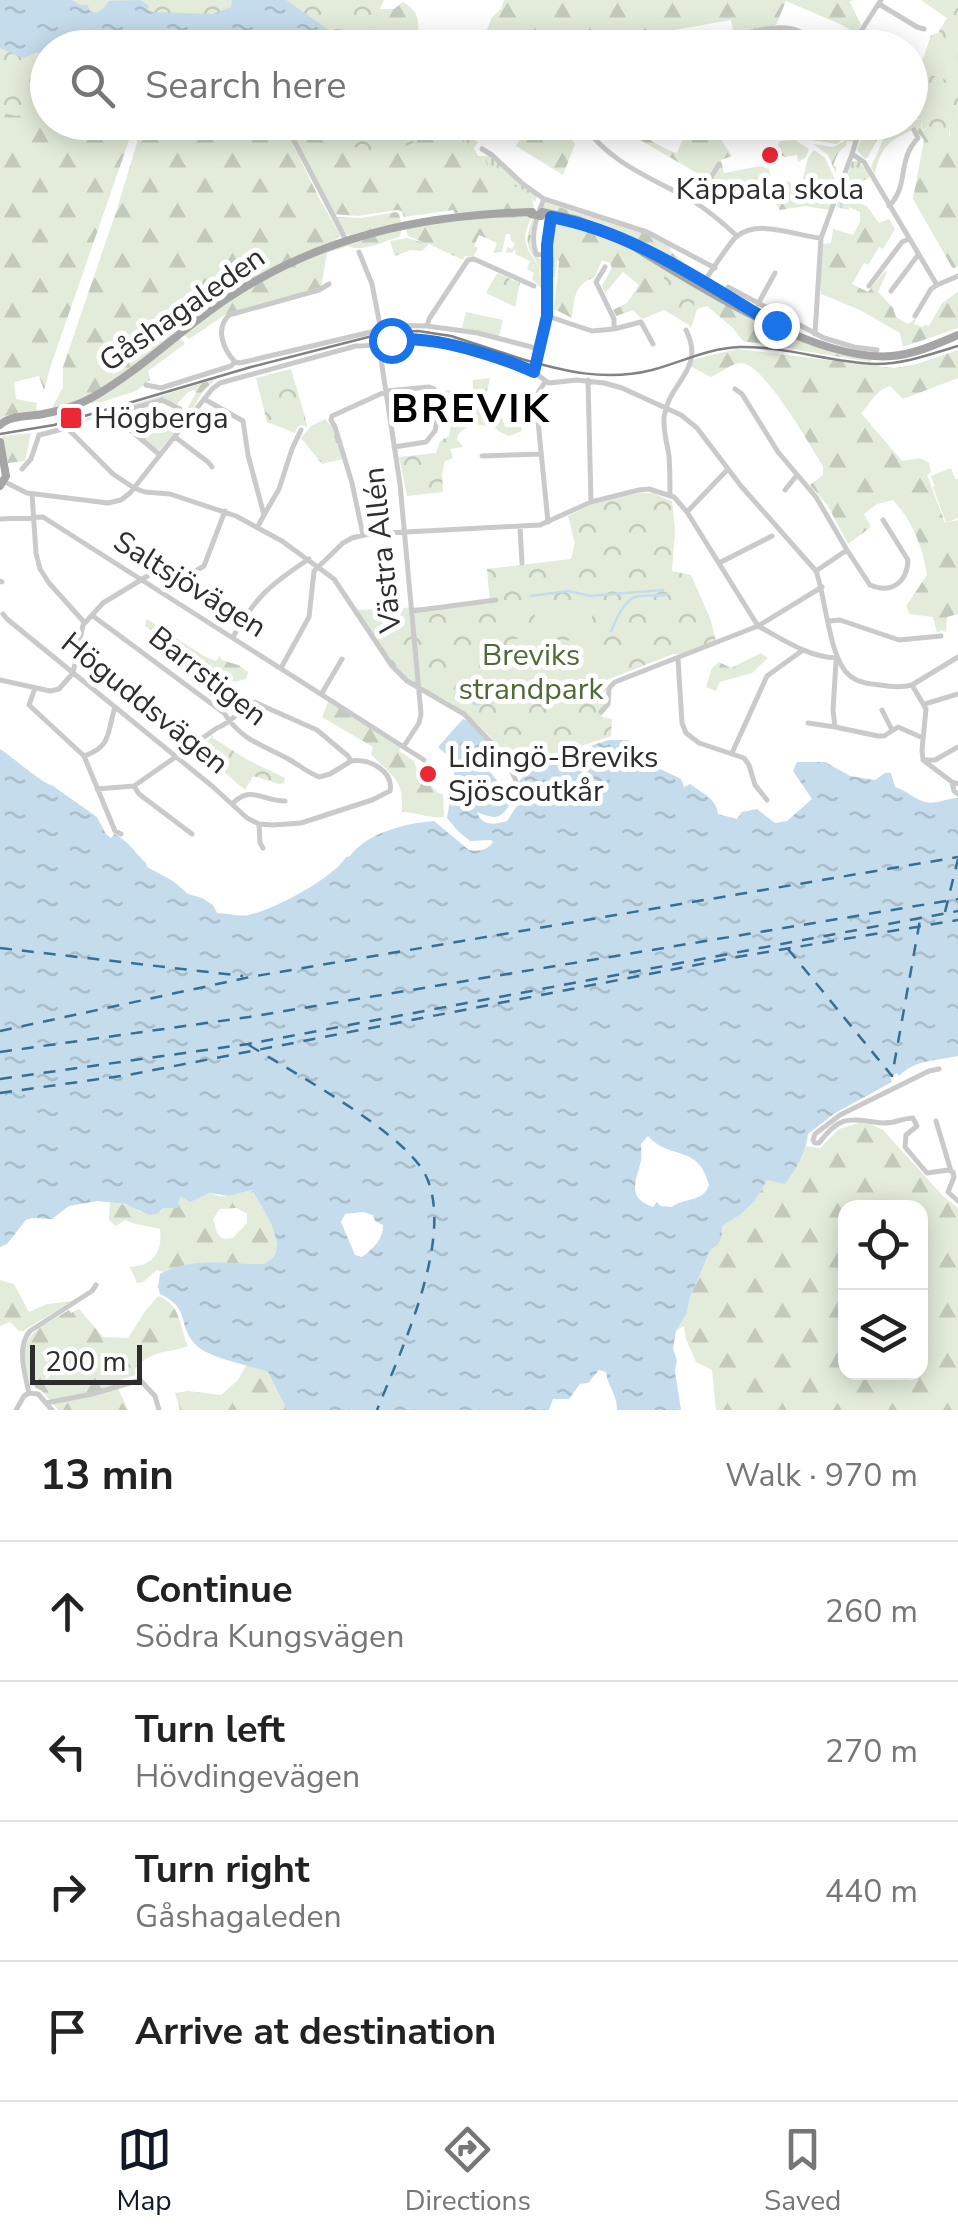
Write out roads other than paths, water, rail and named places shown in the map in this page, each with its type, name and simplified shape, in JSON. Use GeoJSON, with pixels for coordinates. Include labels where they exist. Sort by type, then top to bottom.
{"type":"FeatureCollection","features":[{"type":"Feature","properties":{"kind":"main road","name":"Gåshagaleden"},"geometry":{"type":"LineString","coordinates":[[0,426],[9,418],[58,410],[89,399],[209,311],[278,268],[346,240],[428,220],[510,212],[541,214],[592,226],[620,238],[706,285],[737,307],[826,348],[874,357],[908,354],[958,336]]}},
{"type":"Feature","properties":{"kind":"main road"},"geometry":{"type":"LineString","coordinates":[[0,442],[6,474],[2,484]]}},
{"type":"Feature","properties":{"kind":"street"},"geometry":{"type":"LineString","coordinates":[[863,30],[880,2],[924,29]]}},
{"type":"Feature","properties":{"kind":"street"},"geometry":{"type":"LineString","coordinates":[[769,30],[795,30]]}},
{"type":"Feature","properties":{"kind":"street"},"geometry":{"type":"LineString","coordinates":[[294,140],[346,240]]}},
{"type":"Feature","properties":{"kind":"street"},"geometry":{"type":"LineString","coordinates":[[595,140],[616,157],[716,216],[737,236]]}},
{"type":"Feature","properties":{"kind":"street"},"geometry":{"type":"LineString","coordinates":[[815,334],[821,238],[856,140]]}},
{"type":"Feature","properties":{"kind":"street"},"geometry":{"type":"LineString","coordinates":[[889,206],[898,196],[904,161],[917,140]]}},
{"type":"Feature","properties":{"kind":"street"},"geometry":{"type":"LineString","coordinates":[[482,149],[544,199],[647,232],[715,268]]}},
{"type":"Feature","properties":{"kind":"street"},"geometry":{"type":"LineString","coordinates":[[852,154],[864,162],[936,286]]}},
{"type":"Feature","properties":{"kind":"street"},"geometry":{"type":"LineString","coordinates":[[696,203],[719,164]]}},
{"type":"Feature","properties":{"kind":"street"},"geometry":{"type":"LineString","coordinates":[[544,199],[536,217],[533,246],[536,254],[547,256]]}},
{"type":"Feature","properties":{"kind":"street"},"geometry":{"type":"LineString","coordinates":[[534,372],[547,316],[547,256],[541,214]]}},
{"type":"Feature","properties":{"kind":"street"},"geometry":{"type":"LineString","coordinates":[[706,285],[737,236],[761,228],[821,238]]}},
{"type":"Feature","properties":{"kind":"street"},"geometry":{"type":"LineString","coordinates":[[869,286],[902,242],[909,239]]}},
{"type":"Feature","properties":{"kind":"street"},"geometry":{"type":"LineString","coordinates":[[359,252],[372,284],[383,342]]}},
{"type":"Feature","properties":{"kind":"street"},"geometry":{"type":"LineString","coordinates":[[891,291],[918,255]]}},
{"type":"Feature","properties":{"kind":"street"},"geometry":{"type":"LineString","coordinates":[[427,326],[465,263],[474,259],[534,286]]}},
{"type":"Feature","properties":{"kind":"street"},"geometry":{"type":"LineString","coordinates":[[605,267],[596,282],[614,319],[614,329]]}},
{"type":"Feature","properties":{"kind":"street"},"geometry":{"type":"LineString","coordinates":[[758,304],[775,272]]}},
{"type":"Feature","properties":{"kind":"street"},"geometry":{"type":"LineString","coordinates":[[915,316],[928,292],[958,276]]}},
{"type":"Feature","properties":{"kind":"street"},"geometry":{"type":"LineString","coordinates":[[329,284],[228,315],[221,334],[226,351],[240,364],[371,332],[380,326],[427,326],[539,349]]}},
{"type":"Feature","properties":{"kind":"street"},"geometry":{"type":"LineString","coordinates":[[728,287],[815,334],[854,348],[877,350]]}},
{"type":"Feature","properties":{"kind":"street"},"geometry":{"type":"LineString","coordinates":[[547,316],[592,331],[641,322],[653,344]]}},
{"type":"Feature","properties":{"kind":"street"},"geometry":{"type":"LineString","coordinates":[[670,496],[664,420],[670,398],[693,358],[686,330]]}},
{"type":"Feature","properties":{"kind":"street"},"geometry":{"type":"LineString","coordinates":[[2,484],[32,494],[112,503],[123,500],[216,386],[356,346],[414,338],[435,341],[500,358],[534,372],[545,382],[588,380],[622,388],[690,422],[816,571],[836,659],[835,726]]}},
{"type":"Feature","properties":{"kind":"street","name":"Västra Allén"},"geometry":{"type":"LineString","coordinates":[[375,346],[394,447],[418,686],[420,720],[404,746]]}},
{"type":"Feature","properties":{"kind":"street"},"geometry":{"type":"LineString","coordinates":[[146,385],[161,388],[235,362]]}},
{"type":"Feature","properties":{"kind":"street"},"geometry":{"type":"LineString","coordinates":[[588,380],[592,502]]}},
{"type":"Feature","properties":{"kind":"street"},"geometry":{"type":"LineString","coordinates":[[545,382],[536,401],[548,522]]}},
{"type":"Feature","properties":{"kind":"street"},"geometry":{"type":"LineString","coordinates":[[363,535],[332,416],[385,392],[434,389]]}},
{"type":"Feature","properties":{"kind":"street"},"geometry":{"type":"LineString","coordinates":[[735,389],[778,452],[816,497],[870,585],[886,589],[904,579],[908,560],[882,520]]}},
{"type":"Feature","properties":{"kind":"street"},"geometry":{"type":"LineString","coordinates":[[160,456],[129,429],[120,415],[162,400],[180,408]]}},
{"type":"Feature","properties":{"kind":"street"},"geometry":{"type":"LineString","coordinates":[[204,400],[243,421],[264,516]]}},
{"type":"Feature","properties":{"kind":"street"},"geometry":{"type":"LineString","coordinates":[[394,447],[426,442],[436,431],[439,410]]}},
{"type":"Feature","properties":{"kind":"street"},"geometry":{"type":"LineString","coordinates":[[22,469],[39,435],[68,428],[113,474],[134,488],[170,494],[258,526],[309,559],[342,588],[385,658],[408,681],[472,721],[506,758],[516,781]]}},
{"type":"Feature","properties":{"kind":"street"},"geometry":{"type":"LineString","coordinates":[[258,526],[280,489],[301,430]]}},
{"type":"Feature","properties":{"kind":"street"},"geometry":{"type":"LineString","coordinates":[[175,438],[212,467]]}},
{"type":"Feature","properties":{"kind":"street"},"geometry":{"type":"LineString","coordinates":[[482,456],[541,454]]}},
{"type":"Feature","properties":{"kind":"street"},"geometry":{"type":"LineString","coordinates":[[687,512],[728,469]]}},
{"type":"Feature","properties":{"kind":"street"},"geometry":{"type":"LineString","coordinates":[[784,490],[796,476]]}},
{"type":"Feature","properties":{"kind":"street"},"geometry":{"type":"LineString","coordinates":[[281,668],[309,616],[314,570],[342,542],[363,535],[548,522],[592,502],[640,490],[674,497],[758,626],[803,650],[836,659]]}},
{"type":"Feature","properties":{"kind":"street"},"geometry":{"type":"LineString","coordinates":[[32,494],[40,569],[84,622]]}},
{"type":"Feature","properties":{"kind":"street"},"geometry":{"type":"LineString","coordinates":[[0,680],[55,690],[64,685],[74,673],[84,622],[103,603],[159,569],[192,573],[204,566],[225,511]]}},
{"type":"Feature","properties":{"kind":"street"},"geometry":{"type":"LineString","coordinates":[[0,519],[33,516]]}},
{"type":"Feature","properties":{"kind":"street","name":"Saltsjövägen"},"geometry":{"type":"LineString","coordinates":[[33,516],[43,517],[424,760]]}},
{"type":"Feature","properties":{"kind":"street"},"geometry":{"type":"LineString","coordinates":[[520,526],[522,562]]}},
{"type":"Feature","properties":{"kind":"street"},"geometry":{"type":"LineString","coordinates":[[719,563],[772,536]]}},
{"type":"Feature","properties":{"kind":"street"},"geometry":{"type":"LineString","coordinates":[[816,571],[847,550]]}},
{"type":"Feature","properties":{"kind":"street"},"geometry":{"type":"LineString","coordinates":[[233,637],[265,590],[309,559]]}},
{"type":"Feature","properties":{"kind":"street"},"geometry":{"type":"LineString","coordinates":[[602,712],[608,704],[609,688],[615,682],[758,626],[822,587]]}},
{"type":"Feature","properties":{"kind":"street"},"geometry":{"type":"LineString","coordinates":[[412,610],[496,600]]}},
{"type":"Feature","properties":{"kind":"street","name":"Höguddsvägen"},"geometry":{"type":"LineString","coordinates":[[3,614],[260,824]]}},
{"type":"Feature","properties":{"kind":"street","name":"Barrstigen"},"geometry":{"type":"LineString","coordinates":[[93,616],[224,713],[232,727],[255,744],[319,778],[351,761]]}},
{"type":"Feature","properties":{"kind":"street"},"geometry":{"type":"LineString","coordinates":[[829,621],[840,620],[898,640],[941,636]]}},
{"type":"Feature","properties":{"kind":"street"},"geometry":{"type":"LineString","coordinates":[[732,754],[766,676],[803,650]]}},
{"type":"Feature","properties":{"kind":"street"},"geometry":{"type":"LineString","coordinates":[[836,659],[849,676],[860,682],[889,687],[912,685],[958,657]]}},
{"type":"Feature","properties":{"kind":"street"},"geometry":{"type":"LineString","coordinates":[[678,658],[684,730],[699,743],[747,761],[755,786],[767,800]]}},
{"type":"Feature","properties":{"kind":"street"},"geometry":{"type":"LineString","coordinates":[[322,694],[342,659]]}},
{"type":"Feature","properties":{"kind":"street"},"geometry":{"type":"LineString","coordinates":[[912,685],[926,713],[924,760]]}},
{"type":"Feature","properties":{"kind":"street"},"geometry":{"type":"LineString","coordinates":[[35,688],[29,705],[84,756],[115,831],[121,834]]}},
{"type":"Feature","properties":{"kind":"street"},"geometry":{"type":"LineString","coordinates":[[924,704],[958,694]]}},
{"type":"Feature","properties":{"kind":"street"},"geometry":{"type":"LineString","coordinates":[[97,789],[134,786],[254,702],[317,730],[351,761],[368,762],[388,775],[390,791],[372,800],[290,825],[260,824],[263,848]]}},
{"type":"Feature","properties":{"kind":"street"},"geometry":{"type":"LineString","coordinates":[[84,756],[100,750],[105,743],[115,707]]}},
{"type":"Feature","properties":{"kind":"street"},"geometry":{"type":"LineString","coordinates":[[882,710],[892,730]]}},
{"type":"Feature","properties":{"kind":"street"},"geometry":{"type":"LineString","coordinates":[[808,723],[878,736],[902,728],[923,738]]}},
{"type":"Feature","properties":{"kind":"street"},"geometry":{"type":"LineString","coordinates":[[924,760],[935,760],[958,747]]}},
{"type":"Feature","properties":{"kind":"street"},"geometry":{"type":"LineString","coordinates":[[924,760],[955,783],[954,791],[958,794]]}},
{"type":"Feature","properties":{"kind":"street"},"geometry":{"type":"LineString","coordinates":[[134,786],[192,834]]}},
{"type":"Feature","properties":{"kind":"street"},"geometry":{"type":"LineString","coordinates":[[232,804],[247,793],[285,801]]}},
{"type":"Feature","properties":{"kind":"street"},"geometry":{"type":"LineString","coordinates":[[939,1068],[840,1115],[813,1138],[819,1144],[832,1128],[845,1121],[886,1123],[911,1117],[918,1124],[906,1134],[905,1147],[926,1172],[951,1171]]}},
{"type":"Feature","properties":{"kind":"street"},"geometry":{"type":"LineString","coordinates":[[936,1121],[954,1178],[948,1192],[958,1201]]}},
{"type":"Feature","properties":{"kind":"street"},"geometry":{"type":"LineString","coordinates":[[29,1393],[24,1338],[96,1285]]}},
{"type":"Feature","properties":{"kind":"street"},"geometry":{"type":"LineString","coordinates":[[46,1402],[141,1381],[155,1396],[160,1410]]}},
{"type":"Feature","properties":{"kind":"street"},"geometry":{"type":"LineString","coordinates":[[16,1410],[29,1393],[36,1394],[52,1410]]}},
{"type":"Feature","properties":{"kind":"water"},"geometry":{"type":"Polygon","coordinates":[[[0,0],[72,0],[88,5],[96,13],[109,1],[140,0],[152,12],[213,14],[231,7],[232,0],[286,0],[329,30],[30,30],[30,55],[24,58],[0,48],[0,0]]]}},
{"type":"Feature","properties":{"kind":"water"},"geometry":{"type":"Polygon","coordinates":[[[480,685],[505,691],[493,704],[486,698],[482,704],[473,705],[470,696],[480,685]]]}},
{"type":"Feature","properties":{"kind":"water"},"geometry":{"type":"Polygon","coordinates":[[[463,719],[495,749],[488,753],[479,751],[477,756],[512,799],[498,816],[477,812],[489,823],[507,821],[516,807],[524,803],[518,784],[528,772],[547,764],[571,761],[583,747],[589,749],[609,740],[628,740],[647,751],[658,768],[681,779],[684,787],[690,784],[708,797],[718,814],[737,819],[742,812],[757,809],[775,823],[787,821],[812,799],[793,771],[797,762],[825,762],[850,776],[875,780],[891,773],[895,787],[925,802],[958,798],[958,1056],[919,1064],[899,1076],[897,1073],[890,1077],[892,1082],[835,1113],[808,1134],[803,1154],[785,1184],[767,1180],[754,1202],[722,1226],[720,1240],[711,1249],[687,1313],[676,1331],[673,1349],[681,1410],[617,1410],[606,1372],[599,1370],[588,1383],[580,1384],[569,1399],[553,1399],[549,1410],[287,1410],[268,1372],[218,1357],[195,1344],[180,1311],[160,1294],[158,1287],[160,1274],[172,1268],[211,1262],[265,1264],[272,1258],[277,1244],[275,1236],[252,1190],[229,1196],[209,1193],[190,1202],[182,1197],[178,1208],[164,1208],[149,1215],[125,1204],[97,1201],[69,1206],[52,1219],[26,1220],[0,1247],[0,749],[97,817],[106,834],[123,839],[147,867],[213,905],[217,913],[241,916],[260,912],[302,892],[366,841],[400,827],[434,821],[469,850],[488,847],[491,840],[470,841],[447,818],[450,800],[446,783],[455,777],[449,757],[438,747],[463,719]],[[648,1136],[641,1144],[635,1182],[639,1199],[653,1207],[657,1202],[672,1207],[702,1195],[709,1185],[698,1163],[656,1144],[648,1136]],[[363,1212],[345,1214],[341,1222],[355,1255],[362,1257],[377,1243],[383,1225],[363,1212]]]}},
{"type":"Feature","properties":{"kind":"waterway"},"geometry":{"type":"LineString","coordinates":[[841,207],[843,196]]}},
{"type":"Feature","properties":{"kind":"waterway"},"geometry":{"type":"LineString","coordinates":[[531,596],[569,591],[590,596],[663,590]]}},
{"type":"Feature","properties":{"kind":"waterway"},"geometry":{"type":"LineString","coordinates":[[611,631],[631,599],[668,594]]}},
{"type":"Feature","properties":{"kind":"tram line"},"geometry":{"type":"LineString","coordinates":[[0,434],[54,425],[251,367],[388,332],[451,336],[528,361]]}},
{"type":"Feature","properties":{"kind":"tram line"},"geometry":{"type":"LineString","coordinates":[[518,358],[568,371],[618,375],[652,370],[728,348],[757,347],[887,364],[958,346]]}},
{"type":"Feature","properties":{"kind":"place","name":"Käppala skola"},"geometry":{"type":"Point","coordinates":[770,155]}},
{"type":"Feature","properties":{"kind":"place","name":"Högberga"},"geometry":{"type":"Point","coordinates":[71,418]}},
{"type":"Feature","properties":{"kind":"place","name":"Lidingö-Breviks Sjöscoutkår"},"geometry":{"type":"Point","coordinates":[428,774]}},
{"type":"Feature","properties":{"kind":"district","name":"BREVIK"},"geometry":{"type":"Point","coordinates":[471,408]}},
{"type":"Feature","properties":{"kind":"park label","name":"Breviks strandpark"},"geometry":{"type":"Point","coordinates":[531,672]}}]}
